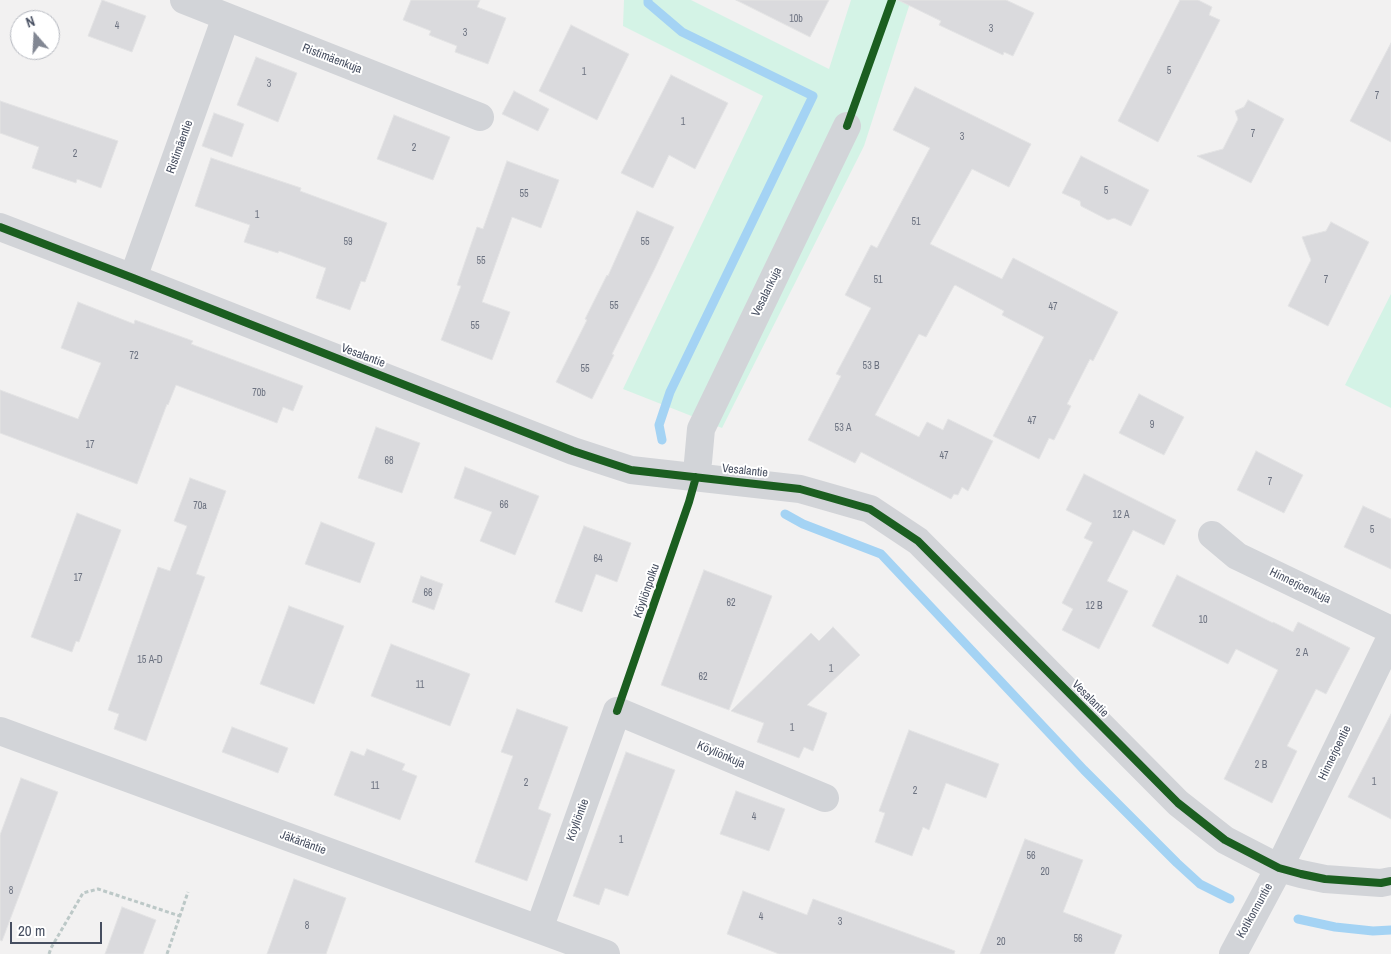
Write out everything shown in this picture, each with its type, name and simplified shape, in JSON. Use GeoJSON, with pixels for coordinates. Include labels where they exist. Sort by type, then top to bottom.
{"type":"FeatureCollection","features":[{"type":"Feature","properties":{"kind":"street","name":"Ristimäenkuja"},"geometry":{"type":"LineString","coordinates":[[184,0],[480,117]]}},
{"type":"Feature","properties":{"kind":"street","name":"Ristimäentie"},"geometry":{"type":"LineString","coordinates":[[133,278],[226,17]]}},
{"type":"Feature","properties":{"kind":"street","name":"Vesalankuja"},"geometry":{"type":"LineString","coordinates":[[698,462],[701,429],[847,126]]}},
{"type":"Feature","properties":{"kind":"street","name":"Vesalantie"},"geometry":{"type":"LineString","coordinates":[[0,227],[573,451],[631,470],[800,489],[870,509],[918,542],[1178,802],[1225,840],[1279,868],[1325,880],[1391,882]]}},
{"type":"Feature","properties":{"kind":"street","name":"Hinnerjoenkuja"},"geometry":{"type":"LineString","coordinates":[[1212,536],[1237,556],[1391,630]]}},
{"type":"Feature","properties":{"kind":"street","name":"Hinnerjoentie"},"geometry":{"type":"LineString","coordinates":[[1279,868],[1391,637]]}},
{"type":"Feature","properties":{"kind":"street","name":"Köyliönkuja"},"geometry":{"type":"LineString","coordinates":[[618,711],[825,798]]}},
{"type":"Feature","properties":{"kind":"street","name":"Köyliöntie"},"geometry":{"type":"LineString","coordinates":[[539,930],[618,711]]}},
{"type":"Feature","properties":{"kind":"street","name":"Jäkärläntie"},"geometry":{"type":"LineString","coordinates":[[0,731],[606,954]]}},
{"type":"Feature","properties":{"kind":"street","name":"Kotikonnuntie"},"geometry":{"type":"LineString","coordinates":[[1232,954],[1279,868]]}},
{"type":"Feature","properties":{"kind":"path"},"geometry":{"type":"LineString","coordinates":[[49,954],[83,893],[98,889],[180,916]]}},
{"type":"Feature","properties":{"kind":"path"},"geometry":{"type":"LineString","coordinates":[[168,954],[188,892]]}},
{"type":"Feature","properties":{"kind":"green space"},"geometry":{"type":"Polygon","coordinates":[[[624,0],[691,0],[829,69],[851,0],[911,0],[864,146],[722,428],[623,389],[763,96],[623,26],[624,0]]]}},
{"type":"Feature","properties":{"kind":"green space"},"geometry":{"type":"Polygon","coordinates":[[[1391,294],[1391,408],[1345,385],[1391,294]]]}},
{"type":"Feature","properties":{"kind":"building"},"geometry":{"type":"Polygon","coordinates":[[[102,0],[146,16],[132,52],[88,36],[102,0]]]}},
{"type":"Feature","properties":{"kind":"building"},"geometry":{"type":"Polygon","coordinates":[[[411,0],[480,0],[477,7],[506,18],[488,64],[455,52],[457,46],[429,35],[431,31],[403,20],[411,0]]]}},
{"type":"Feature","properties":{"kind":"building"},"geometry":{"type":"Polygon","coordinates":[[[736,0],[829,0],[810,37],[736,0]]]}},
{"type":"Feature","properties":{"kind":"building"},"geometry":{"type":"Polygon","coordinates":[[[898,0],[1006,0],[1034,13],[1013,56],[1004,52],[1003,55],[939,25],[941,21],[898,0]]]}},
{"type":"Feature","properties":{"kind":"building"},"geometry":{"type":"Polygon","coordinates":[[[1180,0],[1198,0],[1212,7],[1209,15],[1220,20],[1158,142],[1118,121],[1180,0]]]}},
{"type":"Feature","properties":{"kind":"building"},"geometry":{"type":"Polygon","coordinates":[[[571,25],[629,54],[597,120],[539,91],[571,25]]]}},
{"type":"Feature","properties":{"kind":"building"},"geometry":{"type":"Polygon","coordinates":[[[1391,43],[1391,142],[1350,121],[1391,43]]]}},
{"type":"Feature","properties":{"kind":"building"},"geometry":{"type":"Polygon","coordinates":[[[256,57],[297,73],[278,122],[237,105],[256,57]]]}},
{"type":"Feature","properties":{"kind":"building"},"geometry":{"type":"Polygon","coordinates":[[[671,75],[728,103],[695,169],[669,155],[653,188],[621,173],[671,75]]]}},
{"type":"Feature","properties":{"kind":"building"},"geometry":{"type":"Polygon","coordinates":[[[915,87],[1031,144],[1009,187],[972,169],[930,244],[1002,279],[1013,258],[1118,312],[1093,361],[1090,359],[1067,404],[1071,406],[1054,440],[1049,438],[1039,459],[993,436],[1044,337],[1002,315],[1004,311],[954,286],[926,337],[919,334],[875,415],[919,437],[927,422],[943,430],[948,419],[993,441],[968,491],[962,487],[958,495],[954,494],[951,499],[861,452],[855,463],[808,440],[841,376],[836,374],[871,308],[845,295],[871,245],[877,248],[930,148],[893,130],[915,87]]]}},
{"type":"Feature","properties":{"kind":"building"},"geometry":{"type":"Polygon","coordinates":[[[514,91],[549,109],[538,131],[502,114],[514,91]]]}},
{"type":"Feature","properties":{"kind":"building"},"geometry":{"type":"Polygon","coordinates":[[[1248,100],[1284,119],[1251,183],[1197,156],[1223,149],[1238,119],[1235,111],[1244,107],[1248,100]]]}},
{"type":"Feature","properties":{"kind":"building"},"geometry":{"type":"Polygon","coordinates":[[[0,101],[118,141],[101,188],[77,179],[76,183],[32,168],[39,147],[0,133],[0,101]]]}},
{"type":"Feature","properties":{"kind":"building"},"geometry":{"type":"Polygon","coordinates":[[[214,113],[244,124],[232,157],[202,146],[214,113]]]}},
{"type":"Feature","properties":{"kind":"building"},"geometry":{"type":"Polygon","coordinates":[[[394,115],[450,137],[433,180],[377,159],[394,115]]]}},
{"type":"Feature","properties":{"kind":"building"},"geometry":{"type":"Polygon","coordinates":[[[1081,156],[1149,190],[1131,226],[1114,218],[1108,220],[1081,206],[1080,201],[1062,193],[1081,156]]]}},
{"type":"Feature","properties":{"kind":"building"},"geometry":{"type":"Polygon","coordinates":[[[211,158],[301,188],[300,191],[387,223],[365,282],[361,281],[350,310],[316,298],[326,268],[279,251],[278,253],[244,242],[250,225],[195,206],[211,158]]]}},
{"type":"Feature","properties":{"kind":"building"},"geometry":{"type":"Polygon","coordinates":[[[507,161],[559,180],[541,228],[512,217],[482,302],[510,312],[492,360],[441,340],[461,286],[457,285],[477,227],[483,229],[507,161]]]}},
{"type":"Feature","properties":{"kind":"building"},"geometry":{"type":"Polygon","coordinates":[[[637,211],[674,227],[592,399],[556,382],[587,320],[585,319],[608,276],[637,211]]]}},
{"type":"Feature","properties":{"kind":"building"},"geometry":{"type":"Polygon","coordinates":[[[1331,222],[1369,242],[1328,326],[1288,306],[1311,260],[1302,237],[1326,231],[1331,222]]]}},
{"type":"Feature","properties":{"kind":"building"},"geometry":{"type":"Polygon","coordinates":[[[78,302],[134,324],[135,320],[193,341],[191,344],[303,386],[293,411],[283,407],[277,423],[176,385],[137,484],[0,433],[0,390],[78,419],[101,363],[61,348],[78,302]]]}},
{"type":"Feature","properties":{"kind":"building"},"geometry":{"type":"Polygon","coordinates":[[[1139,394],[1184,417],[1164,455],[1119,433],[1139,394]]]}},
{"type":"Feature","properties":{"kind":"building"},"geometry":{"type":"Polygon","coordinates":[[[376,427],[420,443],[402,493],[358,478],[376,427]]]}},
{"type":"Feature","properties":{"kind":"building"},"geometry":{"type":"Polygon","coordinates":[[[1256,451],[1303,475],[1284,513],[1237,490],[1256,451]]]}},
{"type":"Feature","properties":{"kind":"building"},"geometry":{"type":"Polygon","coordinates":[[[465,467],[539,496],[515,555],[480,541],[492,512],[454,498],[465,467]]]}},
{"type":"Feature","properties":{"kind":"building"},"geometry":{"type":"Polygon","coordinates":[[[1084,474],[1176,520],[1164,545],[1133,530],[1107,581],[1128,591],[1099,649],[1062,630],[1073,609],[1062,603],[1093,542],[1084,538],[1092,523],[1066,510],[1084,474]]]}},
{"type":"Feature","properties":{"kind":"building"},"geometry":{"type":"Polygon","coordinates":[[[190,478],[226,491],[196,574],[205,577],[146,741],[114,729],[119,714],[108,710],[158,567],[170,571],[187,526],[174,521],[190,478]]]}},
{"type":"Feature","properties":{"kind":"building"},"geometry":{"type":"Polygon","coordinates":[[[1363,506],[1391,519],[1391,569],[1344,547],[1363,506]]]}},
{"type":"Feature","properties":{"kind":"building"},"geometry":{"type":"Polygon","coordinates":[[[77,513],[121,530],[79,642],[76,641],[72,652],[31,637],[77,513]]]}},
{"type":"Feature","properties":{"kind":"building"},"geometry":{"type":"Polygon","coordinates":[[[321,522],[375,543],[360,583],[305,564],[321,522]]]}},
{"type":"Feature","properties":{"kind":"building"},"geometry":{"type":"Polygon","coordinates":[[[584,526],[631,543],[617,582],[596,574],[582,612],[555,602],[584,526]]]}},
{"type":"Feature","properties":{"kind":"building"},"geometry":{"type":"Polygon","coordinates":[[[704,570],[772,596],[729,710],[661,685],[704,570]]]}},
{"type":"Feature","properties":{"kind":"building"},"geometry":{"type":"Polygon","coordinates":[[[1177,575],[1293,632],[1298,622],[1350,648],[1326,694],[1316,689],[1287,746],[1297,751],[1272,803],[1224,779],[1278,670],[1236,649],[1228,664],[1152,626],[1177,575]]]}},
{"type":"Feature","properties":{"kind":"building"},"geometry":{"type":"Polygon","coordinates":[[[421,576],[443,584],[434,610],[412,602],[421,576]]]}},
{"type":"Feature","properties":{"kind":"building"},"geometry":{"type":"Polygon","coordinates":[[[289,606],[344,626],[314,704],[260,684],[289,606]]]}},
{"type":"Feature","properties":{"kind":"building"},"geometry":{"type":"Polygon","coordinates":[[[833,627],[860,655],[807,705],[827,713],[813,751],[804,747],[799,758],[757,742],[764,723],[731,711],[811,633],[819,641],[833,627]]]}},
{"type":"Feature","properties":{"kind":"building"},"geometry":{"type":"Polygon","coordinates":[[[391,644],[470,674],[450,726],[371,696],[391,644]]]}},
{"type":"Feature","properties":{"kind":"building"},"geometry":{"type":"Polygon","coordinates":[[[517,709],[568,727],[538,809],[551,814],[527,881],[475,862],[513,756],[501,752],[517,709]]]}},
{"type":"Feature","properties":{"kind":"building"},"geometry":{"type":"Polygon","coordinates":[[[1391,714],[1391,819],[1348,797],[1391,714]]]}},
{"type":"Feature","properties":{"kind":"building"},"geometry":{"type":"Polygon","coordinates":[[[232,727],[288,748],[278,773],[222,752],[232,727]]]}},
{"type":"Feature","properties":{"kind":"building"},"geometry":{"type":"Polygon","coordinates":[[[909,730],[999,764],[986,798],[946,783],[929,830],[923,827],[912,856],[875,842],[885,813],[879,811],[909,730]]]}},
{"type":"Feature","properties":{"kind":"building"},"geometry":{"type":"Polygon","coordinates":[[[367,749],[405,764],[402,770],[417,776],[400,820],[334,795],[351,751],[364,756],[367,749]]]}},
{"type":"Feature","properties":{"kind":"building"},"geometry":{"type":"Polygon","coordinates":[[[626,752],[675,770],[628,896],[605,888],[599,905],[573,896],[626,752]]]}},
{"type":"Feature","properties":{"kind":"building"},"geometry":{"type":"Polygon","coordinates":[[[21,778],[58,792],[2,941],[0,940],[0,835],[21,778]]]}},
{"type":"Feature","properties":{"kind":"building"},"geometry":{"type":"Polygon","coordinates":[[[736,791],[785,809],[769,851],[720,834],[736,791]]]}},
{"type":"Feature","properties":{"kind":"building"},"geometry":{"type":"Polygon","coordinates":[[[1025,839],[1083,860],[1063,912],[1122,935],[1114,954],[980,954],[1025,839]]]}},
{"type":"Feature","properties":{"kind":"building"},"geometry":{"type":"Polygon","coordinates":[[[294,879],[346,898],[326,954],[267,954],[294,879]]]}},
{"type":"Feature","properties":{"kind":"building"},"geometry":{"type":"Polygon","coordinates":[[[743,891],[807,915],[813,899],[955,951],[954,954],[779,954],[727,934],[743,891]]]}},
{"type":"Feature","properties":{"kind":"building"},"geometry":{"type":"Polygon","coordinates":[[[122,907],[156,920],[143,954],[105,954],[122,907]]]}},
{"type":"Feature","properties":{"kind":"waterway"},"geometry":{"type":"LineString","coordinates":[[648,0],[648,3],[682,32],[813,96],[670,392],[659,425],[662,440]]}},
{"type":"Feature","properties":{"kind":"waterway"},"geometry":{"type":"LineString","coordinates":[[785,514],[803,524],[881,554],[1084,770],[1177,863],[1200,884],[1230,899]]}},
{"type":"Feature","properties":{"kind":"waterway"},"geometry":{"type":"LineString","coordinates":[[1298,919],[1335,927],[1373,931],[1391,930]]}},
{"type":"Feature","properties":{"kind":"cycle path"},"geometry":{"type":"LineString","coordinates":[[847,126],[892,0]]}},
{"type":"Feature","properties":{"kind":"cycle path"},"geometry":{"type":"LineString","coordinates":[[0,227],[573,451],[631,470],[800,489],[870,509],[918,541],[1178,803],[1225,840],[1279,868],[1301,874],[1325,879],[1381,883],[1391,881]]}},
{"type":"Feature","properties":{"kind":"cycle path","name":"Köyliönpolku"},"geometry":{"type":"LineString","coordinates":[[617,711],[696,477]]}}]}
